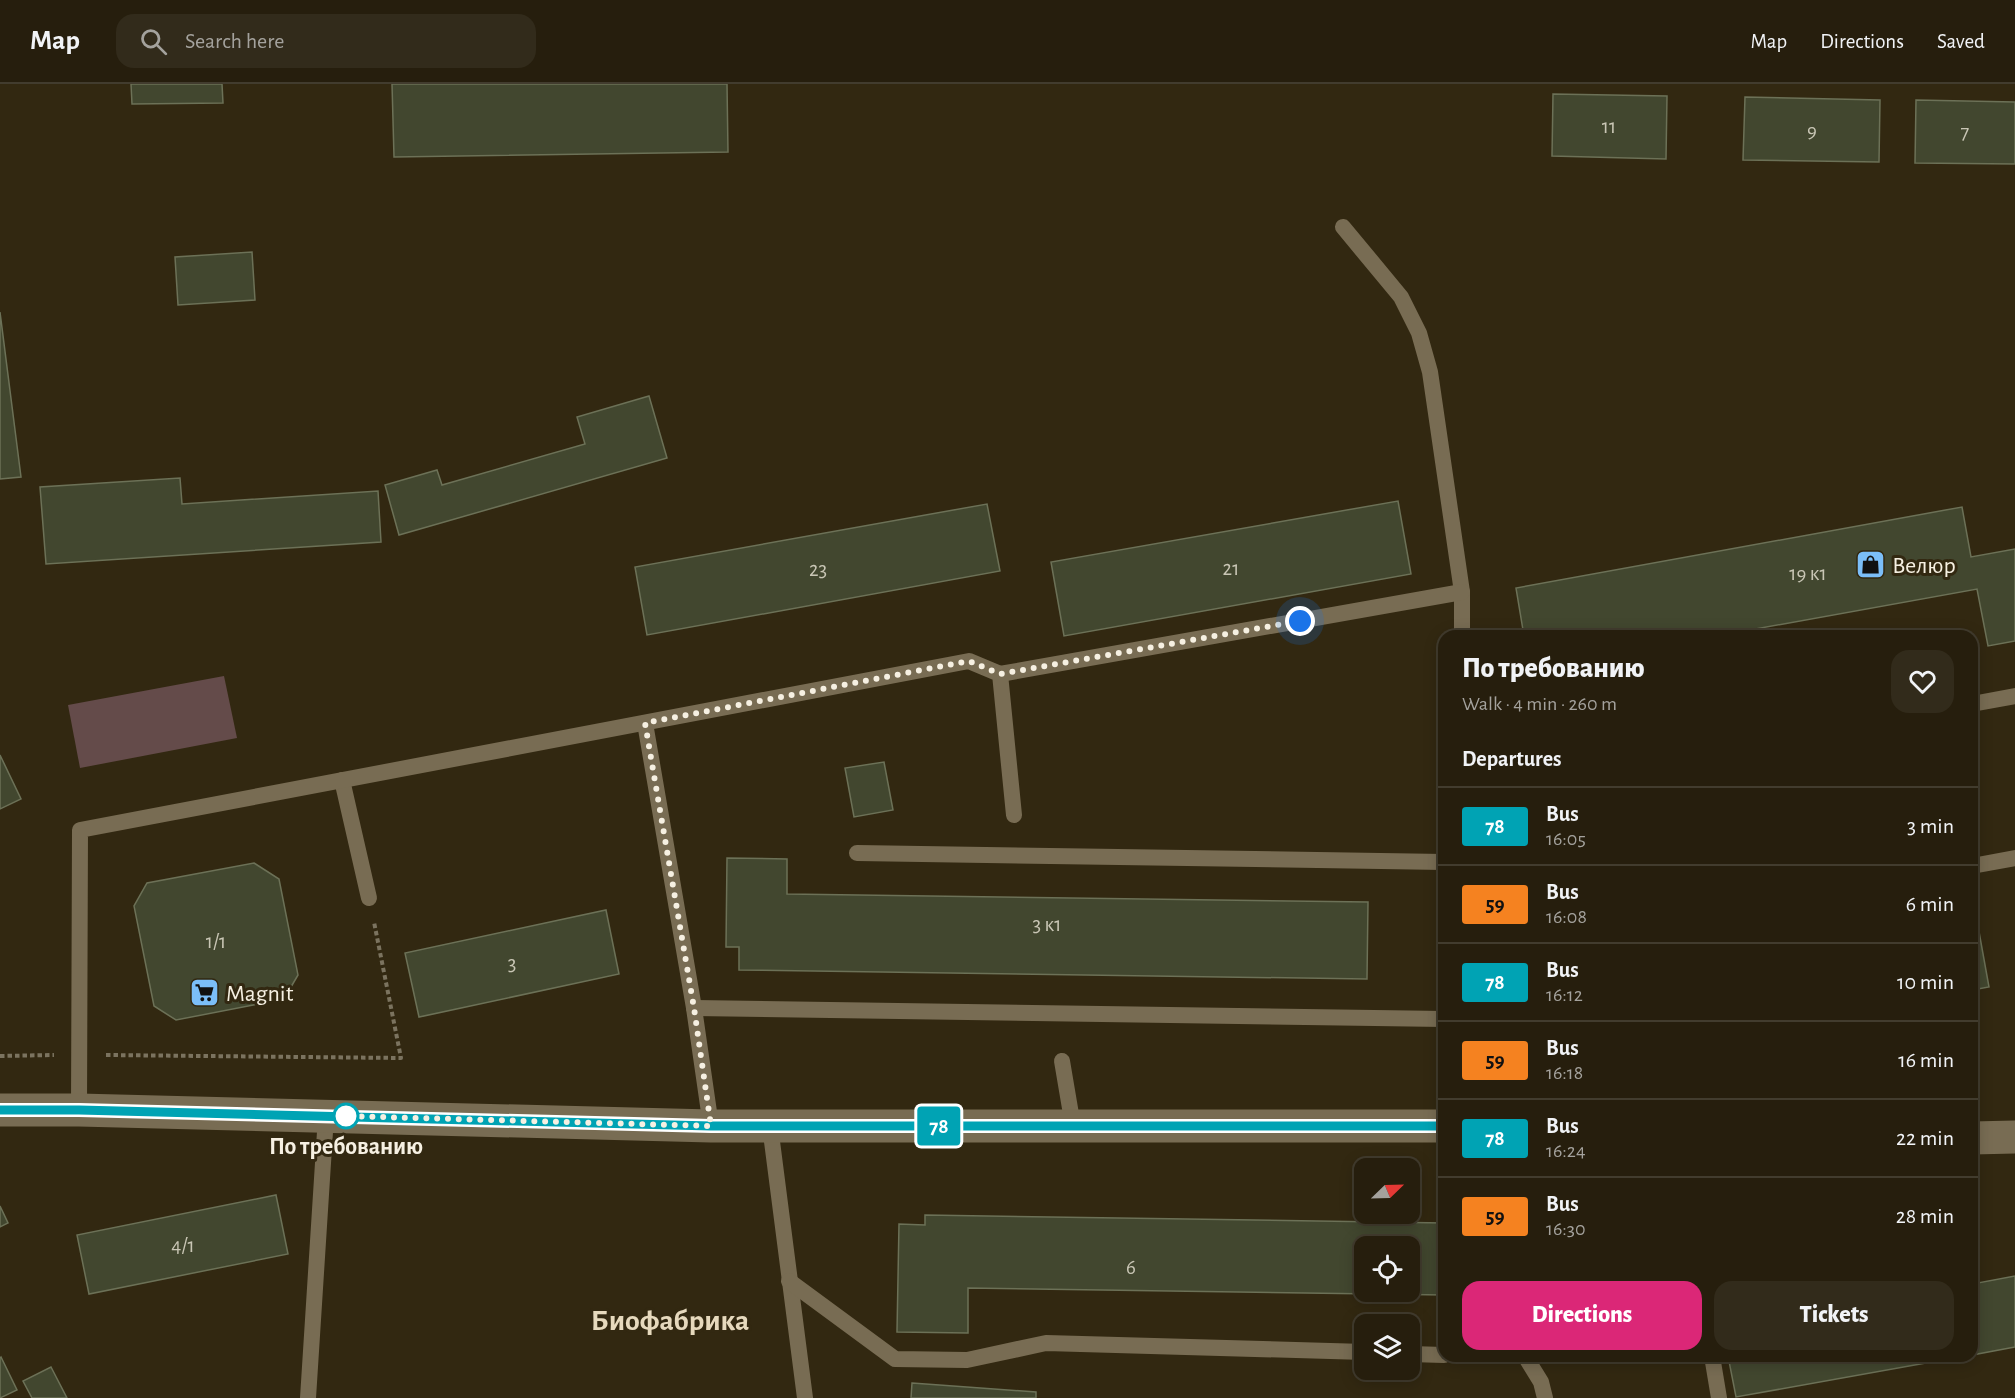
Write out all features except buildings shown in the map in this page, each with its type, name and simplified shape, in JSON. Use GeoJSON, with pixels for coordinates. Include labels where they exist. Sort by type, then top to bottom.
{"type":"FeatureCollection","features":[{"type":"Feature","properties":{"kind":"street"},"geometry":{"type":"LineString","coordinates":[[0,1110],[711,1126],[1438,1126]]}},
{"type":"Feature","properties":{"kind":"street"},"geometry":{"type":"LineString","coordinates":[[1978,1138],[2015,1137]]}},
{"type":"Feature","properties":{"kind":"lane"},"geometry":{"type":"LineString","coordinates":[[1343,227],[1401,297],[1419,333],[1430,372],[1462,592],[1462,630]]}},
{"type":"Feature","properties":{"kind":"lane"},"geometry":{"type":"LineString","coordinates":[[79,1110],[80,830],[969,661],[1000,674],[1462,592]]}},
{"type":"Feature","properties":{"kind":"lane"},"geometry":{"type":"LineString","coordinates":[[1000,674],[1014,815]]}},
{"type":"Feature","properties":{"kind":"lane"},"geometry":{"type":"LineString","coordinates":[[1978,703],[2015,696]]}},
{"type":"Feature","properties":{"kind":"lane"},"geometry":{"type":"LineString","coordinates":[[645,723],[694,1008],[711,1126]]}},
{"type":"Feature","properties":{"kind":"lane"},"geometry":{"type":"LineString","coordinates":[[342,780],[369,898]]}},
{"type":"Feature","properties":{"kind":"lane"},"geometry":{"type":"LineString","coordinates":[[857,853],[1438,862]]}},
{"type":"Feature","properties":{"kind":"lane"},"geometry":{"type":"LineString","coordinates":[[1978,865],[2015,858]]}},
{"type":"Feature","properties":{"kind":"lane"},"geometry":{"type":"LineString","coordinates":[[694,1008],[1438,1019]]}},
{"type":"Feature","properties":{"kind":"lane"},"geometry":{"type":"LineString","coordinates":[[1062,1061],[1073,1126]]}},
{"type":"Feature","properties":{"kind":"lane"},"geometry":{"type":"LineString","coordinates":[[308,1398],[326,1116]]}},
{"type":"Feature","properties":{"kind":"lane"},"geometry":{"type":"LineString","coordinates":[[770,1126],[805,1398]]}},
{"type":"Feature","properties":{"kind":"lane"},"geometry":{"type":"LineString","coordinates":[[789,1281],[895,1359],[967,1360],[1046,1343],[1354,1352]]}},
{"type":"Feature","properties":{"kind":"lane"},"geometry":{"type":"LineString","coordinates":[[1420,1354],[1438,1355]]}},
{"type":"Feature","properties":{"kind":"lane"},"geometry":{"type":"LineString","coordinates":[[1529,1362],[1541,1382],[1545,1398]]}},
{"type":"Feature","properties":{"kind":"lane"},"geometry":{"type":"LineString","coordinates":[[1713,1362],[1719,1398]]}},
{"type":"Feature","properties":{"kind":"path"},"geometry":{"type":"LineString","coordinates":[[0,1056],[79,1054],[401,1058],[369,898]]}},
{"type":"Feature","properties":{"kind":"shaded area"},"geometry":{"type":"Polygon","coordinates":[[[224,676],[237,738],[80,768],[68,705],[224,676]]]}},
{"type":"Feature","properties":{"kind":"bus line","name":"78"},"geometry":{"type":"LineString","coordinates":[[0,1110],[711,1126],[1438,1126]]}},
{"type":"Feature","properties":{"kind":"place","name":"Велюр"},"geometry":{"type":"Point","coordinates":[1871,565]}},
{"type":"Feature","properties":{"kind":"place","name":"Magnit"},"geometry":{"type":"Point","coordinates":[205,993]}},
{"type":"Feature","properties":{"kind":"place","name":"По требованию"},"geometry":{"type":"Point","coordinates":[346,1116]}},
{"type":"Feature","properties":{"kind":"district","name":"Биофабрика"},"geometry":{"type":"Point","coordinates":[670,1320]}},
{"type":"Feature","properties":{"kind":"route"},"geometry":{"type":"LineString","coordinates":[[346,1116],[343,1116],[711,1126],[694,1008],[645,723],[969,661],[1000,674],[1300,621]]}}]}
